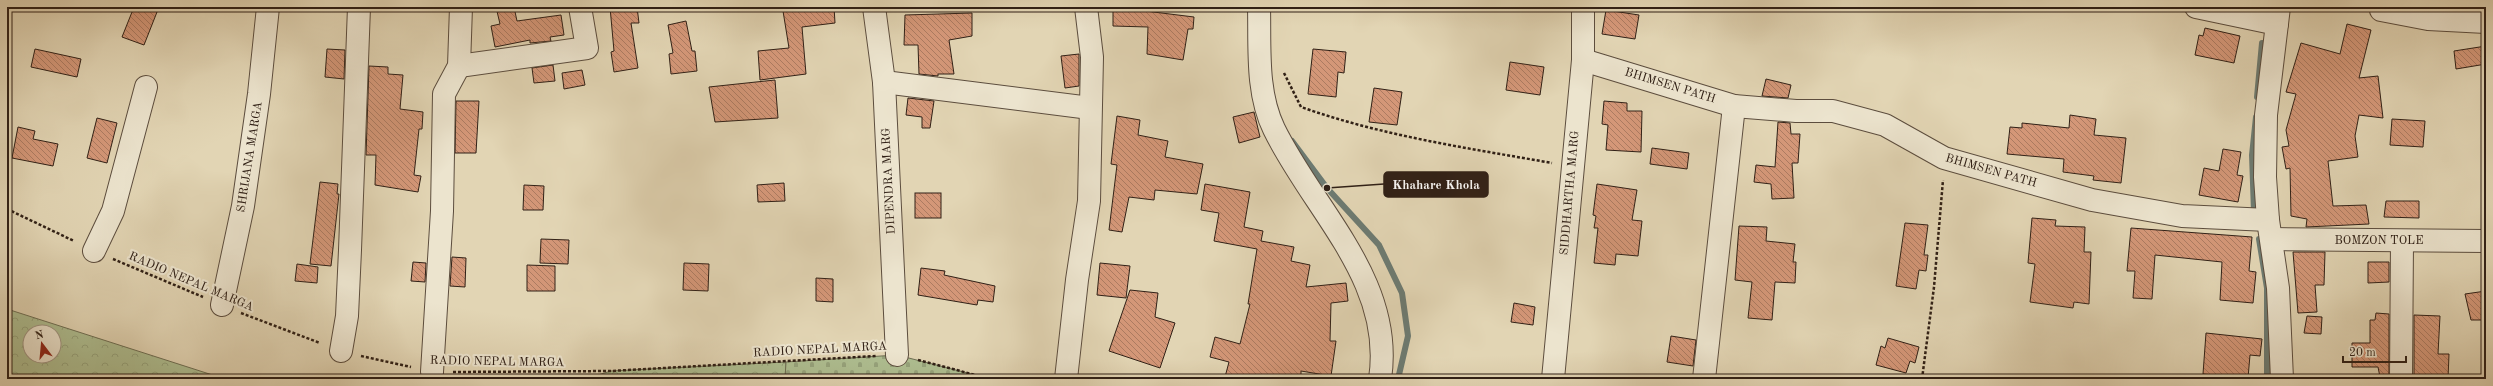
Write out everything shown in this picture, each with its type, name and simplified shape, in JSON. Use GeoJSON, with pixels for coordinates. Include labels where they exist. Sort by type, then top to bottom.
{"type":"FeatureCollection","features":[{"type":"Feature","properties":{"kind":"street","name":"SHRIJANA MARGA"},"geometry":{"type":"LineString","coordinates":[[222,305],[243,206],[259,94],[268,7]]}},
{"type":"Feature","properties":{"kind":"street"},"geometry":{"type":"LineString","coordinates":[[341,351],[347,316],[359,7]]}},
{"type":"Feature","properties":{"kind":"street"},"geometry":{"type":"LineString","coordinates":[[432,372],[442,211],[444,94],[459,66],[461,7]]}},
{"type":"Feature","properties":{"kind":"street"},"geometry":{"type":"LineString","coordinates":[[459,66],[587,48],[580,7]]}},
{"type":"Feature","properties":{"kind":"street","name":"DIPENDRA MARG"},"geometry":{"type":"LineString","coordinates":[[874,7],[884,82],[897,355]]}},
{"type":"Feature","properties":{"kind":"street"},"geometry":{"type":"LineString","coordinates":[[1066,379],[1077,280],[1089,201],[1092,57],[1086,7]]}},
{"type":"Feature","properties":{"kind":"street"},"geometry":{"type":"LineString","coordinates":[[1259,7],[1263,96],[1274,129],[1356,261],[1371,291],[1384,357],[1380,379]]}},
{"type":"Feature","properties":{"kind":"street","name":"SIDDHARTHA MARG"},"geometry":{"type":"LineString","coordinates":[[1553,379],[1572,167],[1584,60],[1583,7]]}},
{"type":"Feature","properties":{"kind":"street"},"geometry":{"type":"LineString","coordinates":[[2196,7],[2278,16],[2266,115],[2265,177],[2278,288],[2282,379]]}},
{"type":"Feature","properties":{"kind":"street"},"geometry":{"type":"LineString","coordinates":[[2381,10],[2428,19],[2486,22]]}},
{"type":"Feature","properties":{"kind":"street","name":"BHIMSEN PATH"},"geometry":{"type":"LineString","coordinates":[[1584,60],[1734,106],[1833,111],[1885,125],[1944,158],[2092,200],[2270,230]]}},
{"type":"Feature","properties":{"kind":"street"},"geometry":{"type":"LineString","coordinates":[[884,82],[1090,108]]}},
{"type":"Feature","properties":{"kind":"street"},"geometry":{"type":"LineString","coordinates":[[94,251],[113,210],[146,87]]}},
{"type":"Feature","properties":{"kind":"street"},"geometry":{"type":"LineString","coordinates":[[1704,379],[1734,106]]}},
{"type":"Feature","properties":{"kind":"street","name":"BOMZON TOLE"},"geometry":{"type":"LineString","coordinates":[[2270,230],[2402,242],[2486,241]]}},
{"type":"Feature","properties":{"kind":"street"},"geometry":{"type":"LineString","coordinates":[[2401,379],[2402,242]]}},
{"type":"Feature","properties":{"kind":"path"},"geometry":{"type":"LineString","coordinates":[[1282,71],[1302,107],[1348,124],[1382,132],[1572,167]]}},
{"type":"Feature","properties":{"kind":"path"},"geometry":{"type":"LineString","coordinates":[[1922,379],[1934,288],[1944,158]]}},
{"type":"Feature","properties":{"kind":"path","name":"RADIO NEPAL MARGA"},"geometry":{"type":"LineString","coordinates":[[7,209],[94,251],[222,305],[341,351],[432,372],[611,371],[897,355],[991,379]]}},
{"type":"Feature","properties":{"kind":"green space"},"geometry":{"type":"Polygon","coordinates":[[[7,309],[54,324],[22,324],[22,364],[62,364],[62,327],[225,379],[7,379],[7,309]]]}},
{"type":"Feature","properties":{"kind":"green space"},"geometry":{"type":"Polygon","coordinates":[[[897,355],[991,379],[785,379],[786,362],[897,355]]]}},
{"type":"Feature","properties":{"kind":"green space"},"geometry":{"type":"Polygon","coordinates":[[[786,362],[785,379],[585,379],[611,371],[786,362]]]}},
{"type":"Feature","properties":{"kind":"building"},"geometry":{"type":"Polygon","coordinates":[[[134,7],[143,7],[157,12],[144,45],[122,37],[134,7]]]}},
{"type":"Feature","properties":{"kind":"building"},"geometry":{"type":"Polygon","coordinates":[[[496,7],[514,7],[517,21],[561,15],[564,35],[550,37],[551,41],[530,43],[530,40],[495,47],[491,26],[500,24],[496,7]]]}},
{"type":"Feature","properties":{"kind":"building"},"geometry":{"type":"Polygon","coordinates":[[[610,7],[637,7],[639,23],[631,23],[638,68],[614,72],[611,52],[614,51],[610,7]]]}},
{"type":"Feature","properties":{"kind":"building"},"geometry":{"type":"Polygon","coordinates":[[[818,7],[834,7],[835,23],[802,27],[806,74],[760,80],[758,51],[789,48],[783,11],[818,7]]]}},
{"type":"Feature","properties":{"kind":"building"},"geometry":{"type":"Polygon","coordinates":[[[1113,7],[1194,17],[1193,29],[1188,29],[1183,60],[1147,54],[1148,27],[1113,26],[1113,7]]]}},
{"type":"Feature","properties":{"kind":"building"},"geometry":{"type":"Polygon","coordinates":[[[1606,10],[1639,15],[1635,39],[1602,34],[1606,10]]]}},
{"type":"Feature","properties":{"kind":"building"},"geometry":{"type":"Polygon","coordinates":[[[972,13],[972,36],[949,40],[954,74],[938,74],[938,76],[919,74],[918,45],[904,45],[905,15],[972,13]]]}},
{"type":"Feature","properties":{"kind":"building"},"geometry":{"type":"Polygon","coordinates":[[[686,21],[692,51],[695,51],[697,71],[671,74],[669,54],[673,53],[668,25],[686,21]]]}},
{"type":"Feature","properties":{"kind":"building"},"geometry":{"type":"Polygon","coordinates":[[[2347,24],[2371,30],[2359,78],[2378,76],[2383,118],[2359,115],[2355,136],[2358,157],[2328,161],[2333,206],[2366,205],[2369,224],[2306,227],[2307,219],[2291,216],[2290,168],[2286,169],[2282,147],[2289,146],[2286,130],[2296,94],[2286,92],[2301,43],[2340,54],[2347,24]]]}},
{"type":"Feature","properties":{"kind":"building"},"geometry":{"type":"Polygon","coordinates":[[[2205,28],[2240,36],[2234,63],[2195,55],[2199,35],[2203,36],[2205,28]]]}},
{"type":"Feature","properties":{"kind":"building"},"geometry":{"type":"Polygon","coordinates":[[[2486,46],[2486,64],[2456,69],[2454,51],[2486,46]]]}},
{"type":"Feature","properties":{"kind":"building"},"geometry":{"type":"Polygon","coordinates":[[[35,49],[81,59],[77,77],[31,67],[35,49]]]}},
{"type":"Feature","properties":{"kind":"building"},"geometry":{"type":"Polygon","coordinates":[[[327,49],[345,50],[344,79],[325,77],[327,49]]]}},
{"type":"Feature","properties":{"kind":"building"},"geometry":{"type":"Polygon","coordinates":[[[1313,49],[1346,52],[1344,73],[1338,72],[1336,97],[1308,94],[1313,49]]]}},
{"type":"Feature","properties":{"kind":"building"},"geometry":{"type":"Polygon","coordinates":[[[1079,54],[1079,86],[1065,88],[1061,56],[1079,54]]]}},
{"type":"Feature","properties":{"kind":"building"},"geometry":{"type":"Polygon","coordinates":[[[1510,62],[1544,67],[1540,95],[1506,90],[1510,62]]]}},
{"type":"Feature","properties":{"kind":"building"},"geometry":{"type":"Polygon","coordinates":[[[553,65],[555,81],[534,83],[532,68],[553,65]]]}},
{"type":"Feature","properties":{"kind":"building"},"geometry":{"type":"Polygon","coordinates":[[[369,66],[388,67],[388,74],[403,75],[400,109],[423,112],[422,129],[419,129],[414,175],[421,176],[418,192],[375,185],[376,155],[366,155],[369,66]]]}},
{"type":"Feature","properties":{"kind":"building"},"geometry":{"type":"Polygon","coordinates":[[[582,70],[585,85],[564,89],[562,73],[582,70]]]}},
{"type":"Feature","properties":{"kind":"building"},"geometry":{"type":"Polygon","coordinates":[[[1766,79],[1791,85],[1788,98],[1762,96],[1766,79]]]}},
{"type":"Feature","properties":{"kind":"building"},"geometry":{"type":"Polygon","coordinates":[[[775,80],[778,118],[715,122],[709,87],[775,80]]]}},
{"type":"Feature","properties":{"kind":"building"},"geometry":{"type":"Polygon","coordinates":[[[1374,88],[1402,92],[1397,125],[1369,122],[1374,88]]]}},
{"type":"Feature","properties":{"kind":"building"},"geometry":{"type":"Polygon","coordinates":[[[908,98],[934,101],[930,128],[922,128],[922,117],[906,115],[908,98]]]}},
{"type":"Feature","properties":{"kind":"building"},"geometry":{"type":"Polygon","coordinates":[[[456,101],[479,101],[476,153],[455,153],[456,101]]]}},
{"type":"Feature","properties":{"kind":"building"},"geometry":{"type":"Polygon","coordinates":[[[1604,101],[1627,103],[1627,111],[1642,111],[1641,152],[1606,150],[1608,125],[1602,124],[1604,101]]]}},
{"type":"Feature","properties":{"kind":"building"},"geometry":{"type":"Polygon","coordinates":[[[1254,112],[1260,137],[1239,143],[1233,117],[1254,112]]]}},
{"type":"Feature","properties":{"kind":"building"},"geometry":{"type":"Polygon","coordinates":[[[2070,115],[2096,119],[2094,135],[2126,138],[2121,183],[2093,180],[2094,176],[2063,172],[2064,159],[2007,154],[2010,127],[2022,128],[2022,123],[2069,128],[2070,115]]]}},
{"type":"Feature","properties":{"kind":"building"},"geometry":{"type":"Polygon","coordinates":[[[1117,116],[1140,120],[1138,135],[1168,141],[1165,157],[1203,164],[1197,194],[1155,190],[1154,200],[1129,197],[1122,232],[1109,230],[1117,165],[1111,164],[1117,116]]]}},
{"type":"Feature","properties":{"kind":"building"},"geometry":{"type":"Polygon","coordinates":[[[97,118],[117,123],[107,163],[87,158],[97,118]]]}},
{"type":"Feature","properties":{"kind":"building"},"geometry":{"type":"Polygon","coordinates":[[[2392,119],[2425,121],[2423,147],[2390,145],[2392,119]]]}},
{"type":"Feature","properties":{"kind":"building"},"geometry":{"type":"Polygon","coordinates":[[[1778,122],[1790,123],[1791,134],[1800,134],[1798,163],[1792,163],[1794,198],[1772,199],[1771,184],[1754,182],[1756,165],[1775,167],[1778,122]]]}},
{"type":"Feature","properties":{"kind":"building"},"geometry":{"type":"Polygon","coordinates":[[[18,127],[35,131],[33,139],[58,144],[53,166],[12,158],[18,127]]]}},
{"type":"Feature","properties":{"kind":"building"},"geometry":{"type":"Polygon","coordinates":[[[1652,148],[1689,153],[1687,169],[1650,164],[1652,148]]]}},
{"type":"Feature","properties":{"kind":"building"},"geometry":{"type":"Polygon","coordinates":[[[2223,149],[2241,152],[2237,175],[2243,176],[2238,202],[2199,195],[2204,168],[2219,171],[2223,149]]]}},
{"type":"Feature","properties":{"kind":"building"},"geometry":{"type":"Polygon","coordinates":[[[320,182],[338,184],[337,194],[339,194],[331,266],[310,264],[320,182]]]}},
{"type":"Feature","properties":{"kind":"building"},"geometry":{"type":"Polygon","coordinates":[[[784,183],[785,201],[758,202],[757,185],[784,183]]]}},
{"type":"Feature","properties":{"kind":"building"},"geometry":{"type":"Polygon","coordinates":[[[1205,184],[1250,192],[1244,227],[1263,231],[1261,241],[1294,247],[1291,261],[1310,265],[1306,287],[1346,283],[1348,301],[1331,303],[1330,341],[1336,341],[1331,376],[1301,371],[1301,379],[1235,379],[1225,377],[1229,362],[1210,357],[1215,337],[1240,344],[1250,304],[1248,304],[1257,249],[1214,241],[1219,213],[1201,210],[1205,184]]]}},
{"type":"Feature","properties":{"kind":"building"},"geometry":{"type":"Polygon","coordinates":[[[1597,184],[1637,190],[1632,220],[1642,221],[1638,256],[1616,254],[1615,265],[1594,263],[1598,228],[1594,228],[1596,216],[1593,215],[1597,184]]]}},
{"type":"Feature","properties":{"kind":"building"},"geometry":{"type":"Polygon","coordinates":[[[524,185],[544,186],[543,210],[523,210],[524,185]]]}},
{"type":"Feature","properties":{"kind":"building"},"geometry":{"type":"Polygon","coordinates":[[[915,193],[941,193],[941,218],[915,218],[915,193]]]}},
{"type":"Feature","properties":{"kind":"building"},"geometry":{"type":"Polygon","coordinates":[[[2386,201],[2419,201],[2419,218],[2384,217],[2386,201]]]}},
{"type":"Feature","properties":{"kind":"building"},"geometry":{"type":"Polygon","coordinates":[[[2032,218],[2056,220],[2055,226],[2085,227],[2084,252],[2091,252],[2089,304],[2074,302],[2073,308],[2030,302],[2035,264],[2028,263],[2032,218]]]}},
{"type":"Feature","properties":{"kind":"building"},"geometry":{"type":"Polygon","coordinates":[[[1905,223],[1928,225],[1924,255],[1928,255],[1926,271],[1919,270],[1916,289],[1896,286],[1905,223]]]}},
{"type":"Feature","properties":{"kind":"building"},"geometry":{"type":"Polygon","coordinates":[[[1739,226],[1767,227],[1766,241],[1795,244],[1793,262],[1796,262],[1795,283],[1775,282],[1772,320],[1748,318],[1752,282],[1735,280],[1739,226]]]}},
{"type":"Feature","properties":{"kind":"building"},"geometry":{"type":"Polygon","coordinates":[[[2131,228],[2252,237],[2249,271],[2256,272],[2253,303],[2220,300],[2222,262],[2155,255],[2152,299],[2133,298],[2135,271],[2127,271],[2131,228]]]}},
{"type":"Feature","properties":{"kind":"building"},"geometry":{"type":"Polygon","coordinates":[[[541,239],[569,240],[568,264],[540,263],[541,239]]]}},
{"type":"Feature","properties":{"kind":"building"},"geometry":{"type":"Polygon","coordinates":[[[2293,252],[2325,252],[2324,285],[2315,285],[2317,312],[2298,313],[2293,252]]]}},
{"type":"Feature","properties":{"kind":"building"},"geometry":{"type":"Polygon","coordinates":[[[452,257],[466,258],[465,287],[450,286],[452,257]]]}},
{"type":"Feature","properties":{"kind":"building"},"geometry":{"type":"Polygon","coordinates":[[[413,262],[426,263],[425,282],[411,281],[413,262]]]}},
{"type":"Feature","properties":{"kind":"building"},"geometry":{"type":"Polygon","coordinates":[[[2368,262],[2389,262],[2389,282],[2368,283],[2368,262]]]}},
{"type":"Feature","properties":{"kind":"building"},"geometry":{"type":"Polygon","coordinates":[[[684,263],[709,264],[708,291],[683,290],[684,263]]]}},
{"type":"Feature","properties":{"kind":"building"},"geometry":{"type":"Polygon","coordinates":[[[1100,263],[1130,266],[1126,298],[1097,295],[1100,263]]]}},
{"type":"Feature","properties":{"kind":"building"},"geometry":{"type":"Polygon","coordinates":[[[297,264],[318,267],[317,283],[295,281],[297,264]]]}},
{"type":"Feature","properties":{"kind":"building"},"geometry":{"type":"Polygon","coordinates":[[[527,265],[555,266],[555,291],[527,291],[527,265]]]}},
{"type":"Feature","properties":{"kind":"building"},"geometry":{"type":"Polygon","coordinates":[[[921,268],[945,271],[944,275],[995,286],[993,302],[978,300],[977,305],[918,295],[921,268]]]}},
{"type":"Feature","properties":{"kind":"building"},"geometry":{"type":"Polygon","coordinates":[[[816,278],[833,279],[833,302],[816,301],[816,278]]]}},
{"type":"Feature","properties":{"kind":"building"},"geometry":{"type":"Polygon","coordinates":[[[1130,290],[1158,293],[1155,317],[1175,323],[1160,368],[1109,351],[1130,290]]]}},
{"type":"Feature","properties":{"kind":"building"},"geometry":{"type":"Polygon","coordinates":[[[2486,291],[2486,320],[2471,320],[2465,294],[2486,291]]]}},
{"type":"Feature","properties":{"kind":"building"},"geometry":{"type":"Polygon","coordinates":[[[1514,303],[1535,307],[1533,325],[1511,322],[1514,303]]]}},
{"type":"Feature","properties":{"kind":"building"},"geometry":{"type":"Polygon","coordinates":[[[2376,313],[2389,314],[2389,377],[2380,377],[2378,367],[2352,367],[2352,343],[2370,343],[2370,320],[2375,320],[2376,313]]]}},
{"type":"Feature","properties":{"kind":"building"},"geometry":{"type":"Polygon","coordinates":[[[2414,315],[2440,316],[2438,354],[2449,354],[2448,379],[2414,378],[2414,315]]]}},
{"type":"Feature","properties":{"kind":"building"},"geometry":{"type":"Polygon","coordinates":[[[2307,316],[2322,317],[2321,334],[2304,333],[2307,316]]]}},
{"type":"Feature","properties":{"kind":"building"},"geometry":{"type":"Polygon","coordinates":[[[2206,333],[2262,339],[2260,356],[2250,355],[2248,378],[2203,374],[2206,333]]]}},
{"type":"Feature","properties":{"kind":"building"},"geometry":{"type":"Polygon","coordinates":[[[1671,336],[1696,340],[1693,366],[1667,362],[1671,336]]]}},
{"type":"Feature","properties":{"kind":"building"},"geometry":{"type":"Polygon","coordinates":[[[1888,338],[1919,347],[1915,363],[1910,361],[1906,373],[1876,365],[1881,346],[1885,348],[1888,338]]]}},
{"type":"Feature","properties":{"kind":"waterway"},"geometry":{"type":"LineString","coordinates":[[2257,97],[2262,43]]}},
{"type":"Feature","properties":{"kind":"waterway"},"geometry":{"type":"LineString","coordinates":[[2254,212],[2252,155],[2256,117]]}},
{"type":"Feature","properties":{"kind":"waterway"},"geometry":{"type":"LineString","coordinates":[[1292,141],[1327,188],[1379,245],[1402,293],[1408,336],[1398,379]]}},
{"type":"Feature","properties":{"kind":"waterway"},"geometry":{"type":"LineString","coordinates":[[2259,239],[2267,288],[2267,379]]}},
{"type":"Feature","properties":{"kind":"place","name":"Khahare Khola"},"geometry":{"type":"Point","coordinates":[1327,188]}}]}
